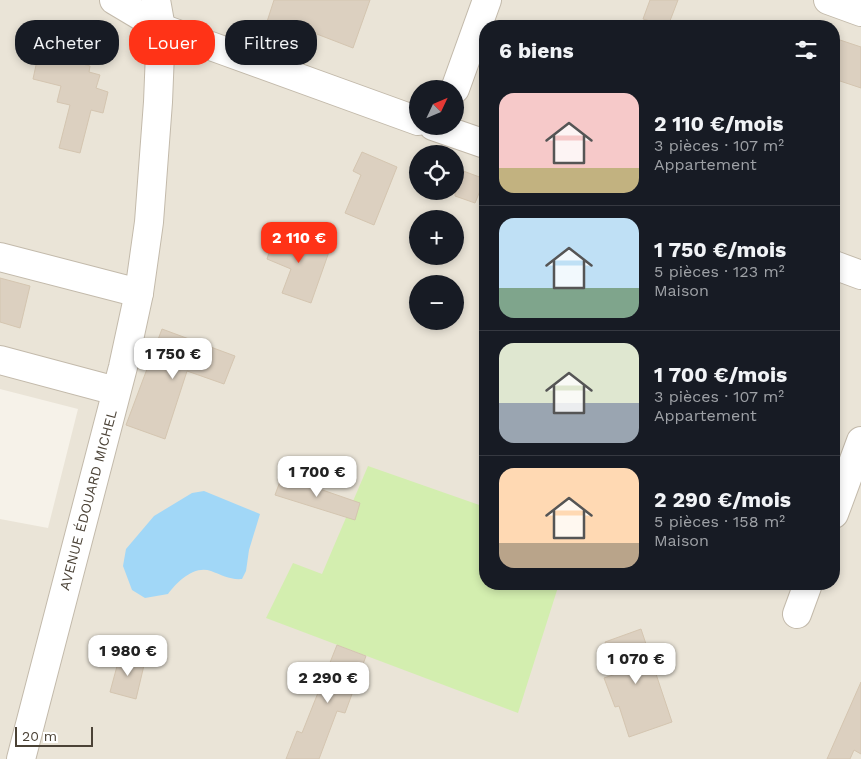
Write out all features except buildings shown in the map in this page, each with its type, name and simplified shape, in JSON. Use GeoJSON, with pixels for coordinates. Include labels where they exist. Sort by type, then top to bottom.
{"type":"FeatureCollection","features":[{"type":"Feature","properties":{"kind":"street"},"geometry":{"type":"LineString","coordinates":[[114,0],[148,20]]}},
{"type":"Feature","properties":{"kind":"street","name":"AVENUE ÉDOUARD MICHEL"},"geometry":{"type":"LineString","coordinates":[[156,0],[160,20]]}},
{"type":"Feature","properties":{"kind":"street"},"geometry":{"type":"LineString","coordinates":[[480,20],[487,0]]}},
{"type":"Feature","properties":{"kind":"street"},"geometry":{"type":"LineString","coordinates":[[828,0],[861,12]]}},
{"type":"Feature","properties":{"kind":"street"},"geometry":{"type":"LineString","coordinates":[[458,80],[479,22]]}},
{"type":"Feature","properties":{"kind":"street"},"geometry":{"type":"LineString","coordinates":[[215,47],[409,117]]}},
{"type":"Feature","properties":{"kind":"street","name":"AVENUE ÉDOUARD MICHEL"},"geometry":{"type":"LineString","coordinates":[[21,759],[116,391],[139,293],[149,222],[160,65]]}},
{"type":"Feature","properties":{"kind":"street"},"geometry":{"type":"LineString","coordinates":[[459,135],[479,142]]}},
{"type":"Feature","properties":{"kind":"street"},"geometry":{"type":"LineString","coordinates":[[0,257],[139,293]]}},
{"type":"Feature","properties":{"kind":"street"},"geometry":{"type":"LineString","coordinates":[[840,267],[861,274]]}},
{"type":"Feature","properties":{"kind":"street"},"geometry":{"type":"LineString","coordinates":[[0,360],[116,391]]}},
{"type":"Feature","properties":{"kind":"street"},"geometry":{"type":"LineString","coordinates":[[840,498],[861,440]]}},
{"type":"Feature","properties":{"kind":"street"},"geometry":{"type":"LineString","coordinates":[[797,614],[806,590]]}},
{"type":"Feature","properties":{"kind":"shaded area"},"geometry":{"type":"Polygon","coordinates":[[[0,0],[861,0],[861,759],[0,759],[0,519],[48,528],[78,409],[0,389],[0,0]]]}},
{"type":"Feature","properties":{"kind":"green space"},"geometry":{"type":"Polygon","coordinates":[[[368,466],[479,505],[479,590],[557,590],[518,713],[266,618],[293,563],[322,574],[368,466]]]}},
{"type":"Feature","properties":{"kind":"water"},"geometry":{"type":"Polygon","coordinates":[[[204,491],[260,514],[249,550],[246,571],[242,579],[230,578],[211,571],[198,570],[192,572],[176,584],[168,594],[145,598],[132,590],[123,566],[126,549],[154,516],[192,493],[204,491]]]}}]}
